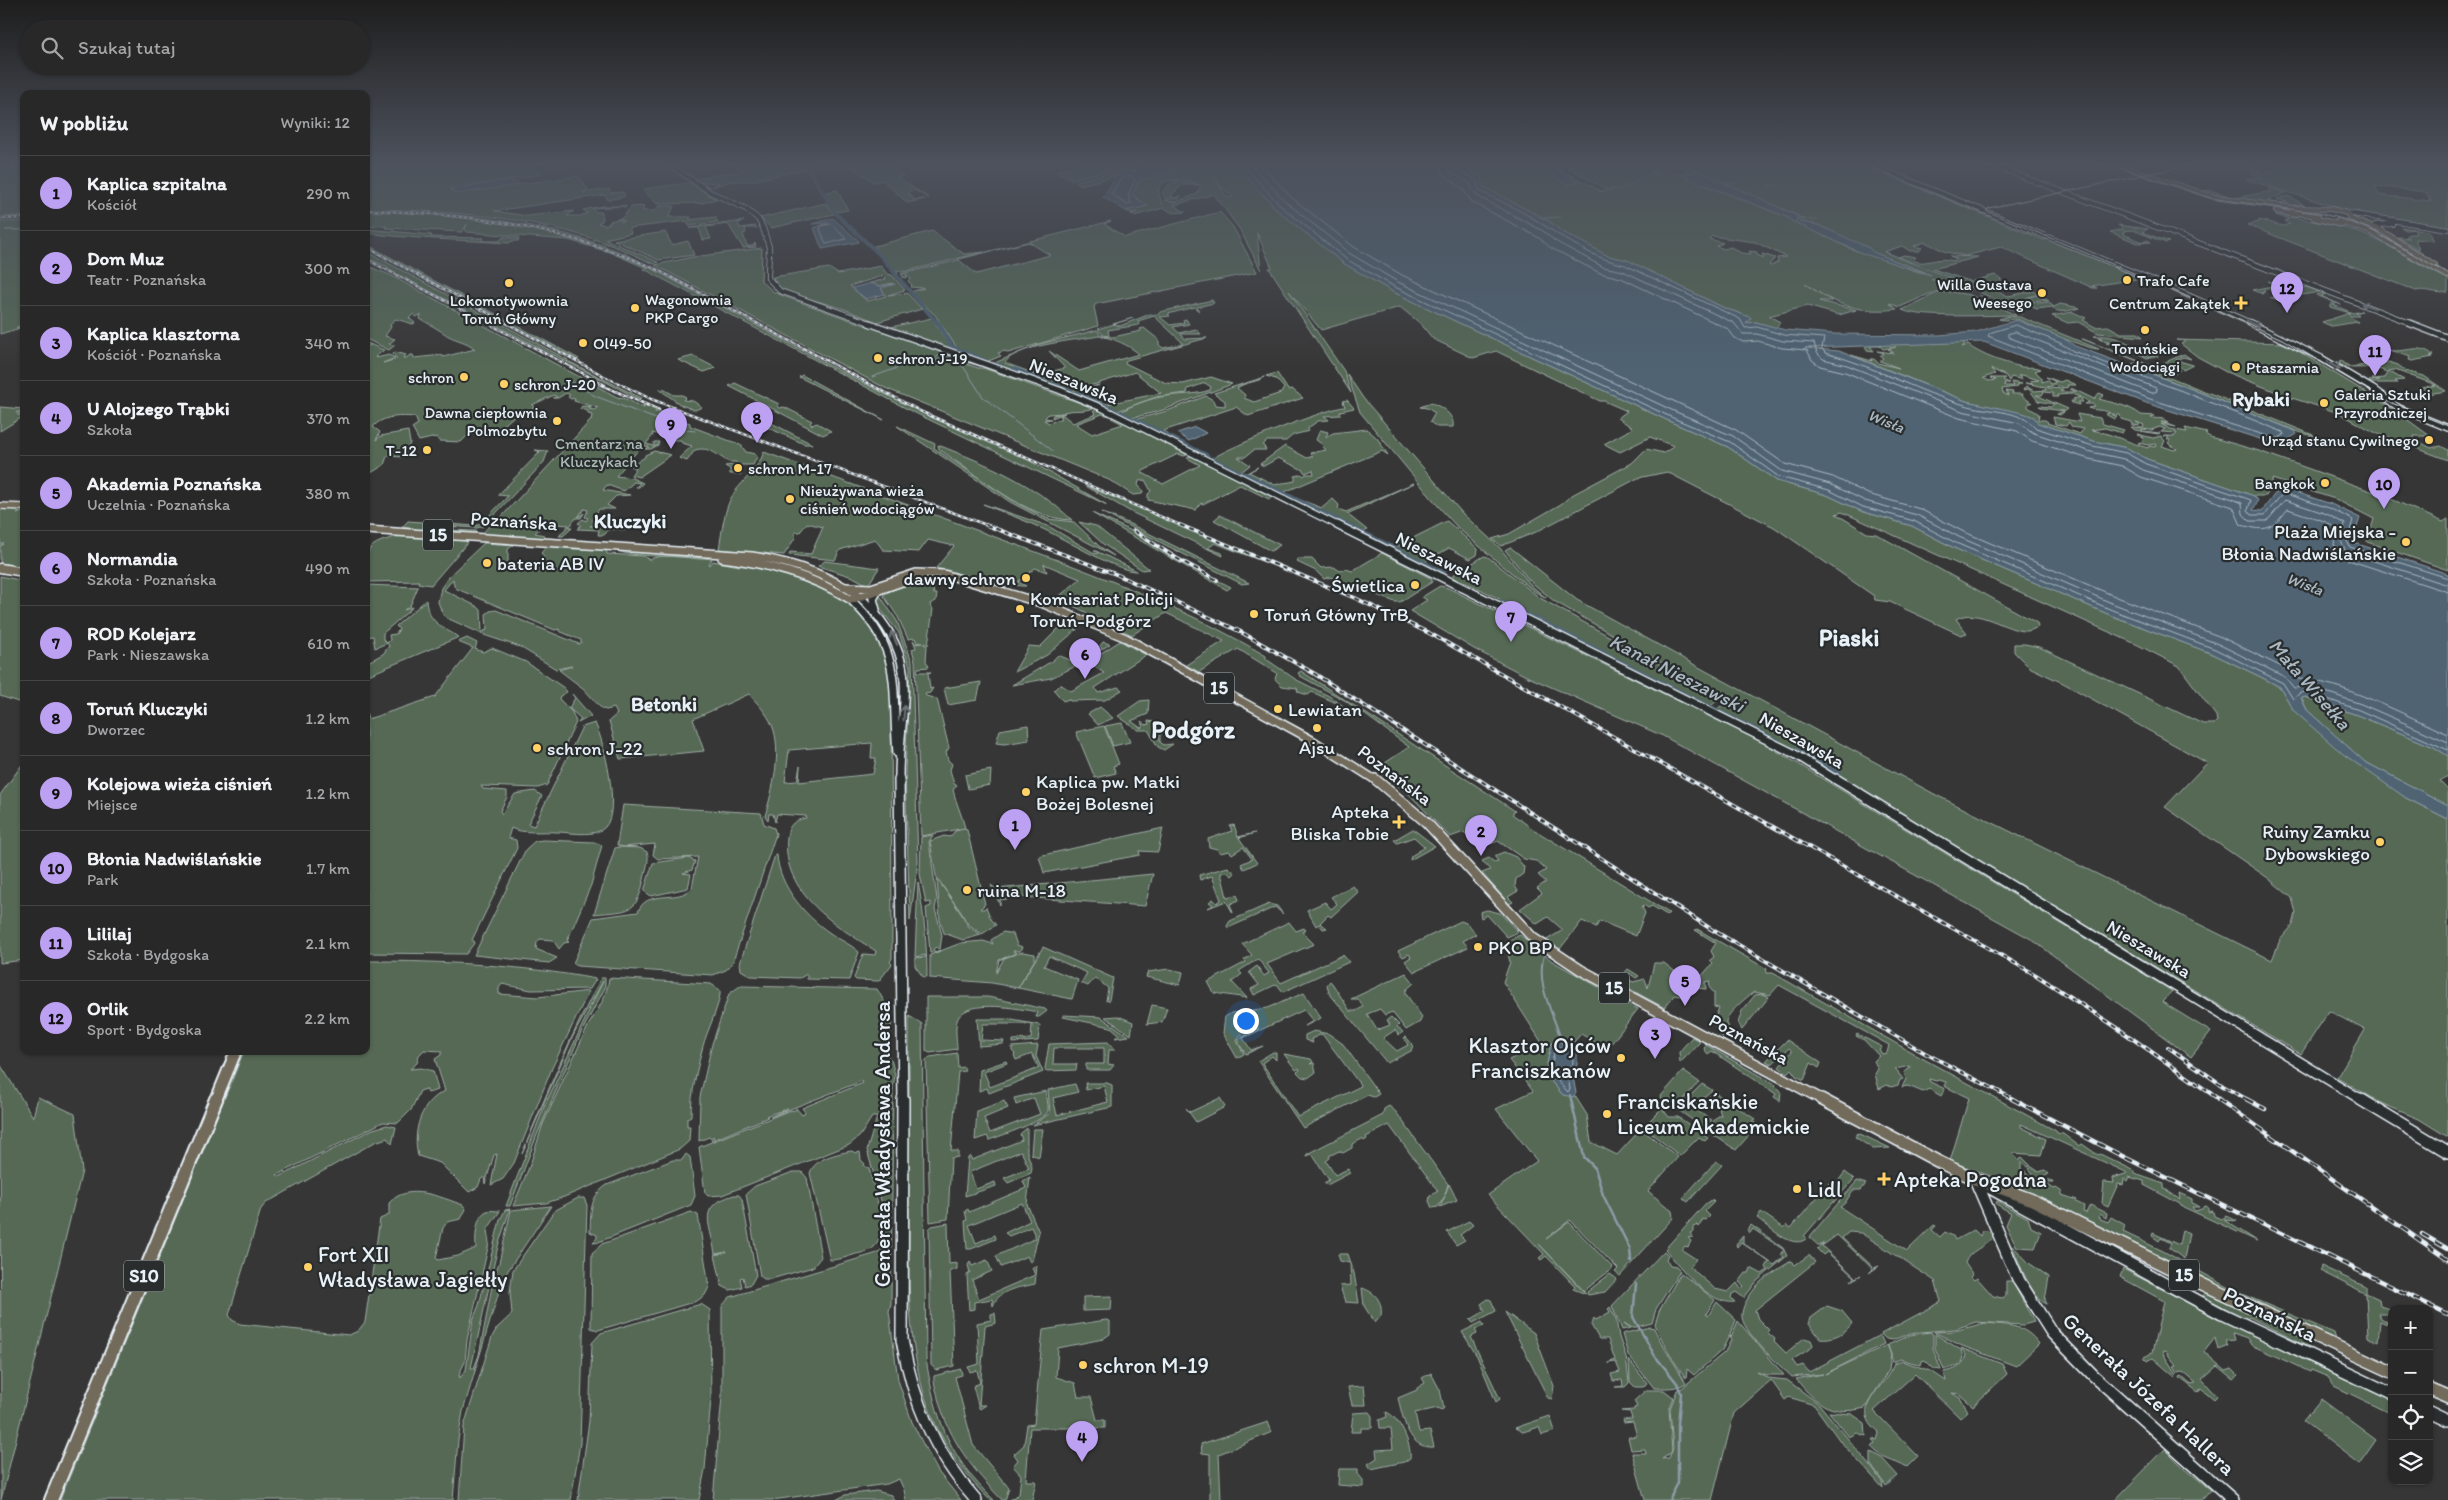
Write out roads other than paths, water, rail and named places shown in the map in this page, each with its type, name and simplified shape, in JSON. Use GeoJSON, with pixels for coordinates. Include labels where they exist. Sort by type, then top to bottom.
{"type":"FeatureCollection","features":[{"type":"Feature","properties":{"kind":"highway"},"geometry":{"type":"LineString","coordinates":[[0,568],[20,571]]}},
{"type":"Feature","properties":{"kind":"highway","name":"S10"},"geometry":{"type":"LineString","coordinates":[[51,1500],[234,1055]]}},
{"type":"Feature","properties":{"kind":"main road","name":"Nieszawska"},"geometry":{"type":"LineString","coordinates":[[764,232],[770,254],[766,276],[770,284],[780,291],[1095,405],[1760,734],[1897,815],[2448,1152]]}},
{"type":"Feature","properties":{"kind":"main road"},"geometry":{"type":"LineString","coordinates":[[2036,232],[2158,282],[2262,328],[2320,358],[2373,389],[2398,408],[2448,428]]}},
{"type":"Feature","properties":{"kind":"main road"},"geometry":{"type":"LineString","coordinates":[[2169,232],[2448,338]]}},
{"type":"Feature","properties":{"kind":"main road"},"geometry":{"type":"LineString","coordinates":[[2365,232],[2377,236]]}},
{"type":"Feature","properties":{"kind":"main road"},"geometry":{"type":"LineString","coordinates":[[2367,232],[2448,276]]}},
{"type":"Feature","properties":{"kind":"main road"},"geometry":{"type":"LineString","coordinates":[[2384,232],[2448,271]]}},
{"type":"Feature","properties":{"kind":"main road"},"geometry":{"type":"LineString","coordinates":[[0,506],[20,507]]}},
{"type":"Feature","properties":{"kind":"main road","name":"Poznańska"},"geometry":{"type":"LineString","coordinates":[[370,530],[772,559],[818,573],[859,596]]}},
{"type":"Feature","properties":{"kind":"main road","name":"Poznańska"},"geometry":{"type":"LineString","coordinates":[[630,548],[748,562],[781,568],[821,582],[851,600],[874,590],[917,579],[961,580],[1041,603],[1101,626],[1158,655],[1312,740],[1368,774],[1403,800],[1426,822],[1526,931],[1561,958],[1902,1143],[1975,1179],[2102,1251],[2222,1314],[2388,1392]]}},
{"type":"Feature","properties":{"kind":"main road","name":"Poznańska"},"geometry":{"type":"LineString","coordinates":[[846,587],[874,590]]}},
{"type":"Feature","properties":{"kind":"main road"},"geometry":{"type":"LineString","coordinates":[[874,590],[874,603],[878,614]]}},
{"type":"Feature","properties":{"kind":"main road","name":"Generała Władysława Andersa"},"geometry":{"type":"LineString","coordinates":[[859,596],[878,614],[895,640],[903,665],[905,694],[899,767],[903,996],[902,1340],[906,1370],[928,1433],[946,1464],[976,1500]]}},
{"type":"Feature","properties":{"kind":"main road","name":"Generała Władysława Andersa"},"geometry":{"type":"LineString","coordinates":[[851,600],[874,622],[888,647],[893,676],[894,731],[899,767]]}},
{"type":"Feature","properties":{"kind":"main road","name":"Poznańska"},"geometry":{"type":"LineString","coordinates":[[1975,1179],[2030,1199],[2202,1284],[2388,1370]]}},
{"type":"Feature","properties":{"kind":"main road","name":"Generała Józefa Hallera"},"geometry":{"type":"LineString","coordinates":[[1975,1179],[2020,1281],[2055,1337],[2134,1412],[2233,1500]]}},
{"type":"Feature","properties":{"kind":"main road"},"geometry":{"type":"LineString","coordinates":[[2433,1391],[2448,1398]]}},
{"type":"Feature","properties":{"kind":"main road"},"geometry":{"type":"LineString","coordinates":[[2433,1414],[2448,1420]]}},
{"type":"Feature","properties":{"kind":"water"},"geometry":{"type":"Polygon","coordinates":[[[816,232],[849,232],[859,241],[859,242],[822,249],[816,232]]]}},
{"type":"Feature","properties":{"kind":"water"},"geometry":{"type":"Polygon","coordinates":[[[1304,232],[1563,232],[1608,256],[1627,260],[1724,308],[1750,317],[1751,319],[1745,323],[1756,322],[1785,330],[1834,334],[1939,335],[1976,332],[2016,320],[2063,338],[2075,346],[2184,386],[2295,431],[2297,434],[2279,445],[2149,404],[1984,342],[1805,348],[1839,351],[1966,401],[2023,413],[2034,417],[2038,423],[2094,441],[2127,448],[2147,459],[2254,496],[2258,500],[2253,510],[2262,511],[2280,487],[2331,504],[2360,518],[2352,542],[2448,574],[2448,756],[2434,747],[2357,715],[2306,697],[2301,698],[2307,710],[2365,762],[2448,805],[2448,819],[2406,798],[2343,754],[2294,711],[2280,687],[2261,677],[2213,654],[2110,615],[1954,548],[1912,526],[1861,511],[1827,495],[1777,481],[1728,447],[1393,292],[1343,263],[1304,232]]]}},
{"type":"Feature","properties":{"kind":"water"},"geometry":{"type":"Polygon","coordinates":[[[1815,232],[1834,232],[1869,248],[1873,252],[1931,275],[1864,254],[1815,232]]]}},
{"type":"Feature","properties":{"kind":"water"},"geometry":{"type":"Polygon","coordinates":[[[871,283],[879,286],[895,284],[881,288],[885,294],[866,299],[852,288],[871,283]]]}},
{"type":"Feature","properties":{"kind":"water"},"geometry":{"type":"Polygon","coordinates":[[[1195,427],[1206,433],[1189,441],[1177,433],[1195,427]]]}},
{"type":"Feature","properties":{"kind":"water"},"geometry":{"type":"Polygon","coordinates":[[[1559,1040],[1572,1046],[1577,1055],[1577,1065],[1572,1072],[1576,1093],[1573,1097],[1563,1095],[1545,1074],[1551,1044],[1559,1040]]]}},
{"type":"Feature","properties":{"kind":"waterway","name":"Kanał Nieszawski"},"geometry":{"type":"LineString","coordinates":[[855,232],[878,253],[895,273]]}},
{"type":"Feature","properties":{"kind":"waterway"},"geometry":{"type":"LineString","coordinates":[[1886,252],[1970,286]]}},
{"type":"Feature","properties":{"kind":"waterway","name":"Kanał Nieszawski"},"geometry":{"type":"LineString","coordinates":[[896,275],[938,324]]}},
{"type":"Feature","properties":{"kind":"waterway"},"geometry":{"type":"LineString","coordinates":[[1979,295],[2022,314]]}},
{"type":"Feature","properties":{"kind":"waterway","name":"Kanał Nieszawski"},"geometry":{"type":"LineString","coordinates":[[938,323],[952,347],[984,360]]}},
{"type":"Feature","properties":{"kind":"waterway"},"geometry":{"type":"LineString","coordinates":[[932,362],[942,352]]}},
{"type":"Feature","properties":{"kind":"waterway"},"geometry":{"type":"LineString","coordinates":[[932,362],[943,358],[963,366],[983,397],[1053,451]]}},
{"type":"Feature","properties":{"kind":"waterway"},"geometry":{"type":"LineString","coordinates":[[872,377],[914,362],[932,362]]}},
{"type":"Feature","properties":{"kind":"waterway","name":"Kanał Nieszawski"},"geometry":{"type":"LineString","coordinates":[[994,364],[1002,367]]}},
{"type":"Feature","properties":{"kind":"waterway","name":"Kanał Nieszawski"},"geometry":{"type":"LineString","coordinates":[[1013,369],[1060,387]]}},
{"type":"Feature","properties":{"kind":"waterway"},"geometry":{"type":"LineString","coordinates":[[569,380],[595,396],[685,430],[695,431]]}},
{"type":"Feature","properties":{"kind":"waterway","name":"Kanał Nieszawski"},"geometry":{"type":"LineString","coordinates":[[1066,389],[1071,391]]}},
{"type":"Feature","properties":{"kind":"waterway","name":"Kanał Nieszawski"},"geometry":{"type":"LineString","coordinates":[[1076,393],[1116,411]]}},
{"type":"Feature","properties":{"kind":"waterway","name":"Kanał Nieszawski"},"geometry":{"type":"LineString","coordinates":[[1121,413],[1130,418]]}},
{"type":"Feature","properties":{"kind":"waterway","name":"Kanał Nieszawski"},"geometry":{"type":"LineString","coordinates":[[1135,420],[1207,456]]}},
{"type":"Feature","properties":{"kind":"waterway","name":"Kanał Nieszawski"},"geometry":{"type":"LineString","coordinates":[[1212,459],[1239,472]]}},
{"type":"Feature","properties":{"kind":"waterway","name":"Kanał Nieszawski"},"geometry":{"type":"LineString","coordinates":[[1244,474],[1349,526]]}},
{"type":"Feature","properties":{"kind":"waterway","name":"Kanał Nieszawski"},"geometry":{"type":"LineString","coordinates":[[1346,525],[1362,533]]}},
{"type":"Feature","properties":{"kind":"waterway","name":"Kanał Nieszawski"},"geometry":{"type":"LineString","coordinates":[[1366,535],[1443,573]]}},
{"type":"Feature","properties":{"kind":"waterway","name":"Kanał Nieszawski"},"geometry":{"type":"LineString","coordinates":[[1501,602],[1778,742]]}},
{"type":"Feature","properties":{"kind":"waterway","name":"Kanał Nieszawski"},"geometry":{"type":"LineString","coordinates":[[1792,749],[1838,773]]}},
{"type":"Feature","properties":{"kind":"waterway"},"geometry":{"type":"LineString","coordinates":[[1544,955],[1542,966],[1544,988],[1562,1043]]}},
{"type":"Feature","properties":{"kind":"waterway"},"geometry":{"type":"LineString","coordinates":[[1570,1095],[1571,1100]]}},
{"type":"Feature","properties":{"kind":"waterway"},"geometry":{"type":"LineString","coordinates":[[1571,1099],[1584,1157],[1595,1168],[1603,1195],[1630,1249],[1631,1261]]}},
{"type":"Feature","properties":{"kind":"waterway"},"geometry":{"type":"LineString","coordinates":[[1636,1284],[1633,1317],[1655,1356],[1677,1383],[1681,1393],[1678,1424],[1678,1483],[1669,1500]]}},
{"type":"Feature","properties":{"kind":"tram line"},"geometry":{"type":"LineString","coordinates":[[2036,232],[2155,282],[2282,339],[2387,401],[2448,426]]}},
{"type":"Feature","properties":{"kind":"tram line"},"geometry":{"type":"LineString","coordinates":[[2375,232],[2448,274]]}},
{"type":"Feature","properties":{"kind":"railway"},"geometry":{"type":"LineString","coordinates":[[546,232],[622,255],[658,270],[922,412],[1182,526]]}},
{"type":"Feature","properties":{"kind":"railway"},"geometry":{"type":"LineString","coordinates":[[370,249],[606,377],[651,399],[989,526]]}},
{"type":"Feature","properties":{"kind":"railway"},"geometry":{"type":"LineString","coordinates":[[370,261],[605,385]]}},
{"type":"Feature","properties":{"kind":"railway"},"geometry":{"type":"LineString","coordinates":[[599,384],[659,410]]}},
{"type":"Feature","properties":{"kind":"railway"},"geometry":{"type":"LineString","coordinates":[[986,525],[1118,575],[1239,631],[1315,674],[1711,929],[1925,1053],[2015,1100]]}},
{"type":"Feature","properties":{"kind":"railway"},"geometry":{"type":"LineString","coordinates":[[1180,525],[1355,598],[1431,634],[2036,975],[2116,1027],[2220,1100]]}},
{"type":"Feature","properties":{"kind":"railway"},"geometry":{"type":"LineString","coordinates":[[1134,531],[1176,558],[1217,580]]}},
{"type":"Feature","properties":{"kind":"railway"},"geometry":{"type":"LineString","coordinates":[[2168,1047],[2223,1086],[2248,1100]]}},
{"type":"Feature","properties":{"kind":"railway"},"geometry":{"type":"LineString","coordinates":[[2012,1099],[2126,1158],[2448,1314]]}},
{"type":"Feature","properties":{"kind":"railway"},"geometry":{"type":"LineString","coordinates":[[2218,1099],[2448,1260]]}},
{"type":"Feature","properties":{"kind":"railway"},"geometry":{"type":"LineString","coordinates":[[2246,1099],[2265,1109]]}},
{"type":"Feature","properties":{"kind":"railway"},"geometry":{"type":"LineString","coordinates":[[2422,1234],[2448,1249]]}},
{"type":"Feature","properties":{"kind":"place","name":"Trafo Cafe"},"geometry":{"type":"Point","coordinates":[2127,280]}},
{"type":"Feature","properties":{"kind":"place","name":"Lokomotywownia Toruń Główny"},"geometry":{"type":"Point","coordinates":[509,283]}},
{"type":"Feature","properties":{"kind":"place","name":"Willa Gustava Weesego"},"geometry":{"type":"Point","coordinates":[2042,293]}},
{"type":"Feature","properties":{"kind":"place","name":"Centrum Zakątek"},"geometry":{"type":"Point","coordinates":[2241,303]}},
{"type":"Feature","properties":{"kind":"place","name":"Wagonownia PKP Cargo"},"geometry":{"type":"Point","coordinates":[635,308]}},
{"type":"Feature","properties":{"kind":"place","name":"Orlik"},"geometry":{"type":"Point","coordinates":[2287,313]}},
{"type":"Feature","properties":{"kind":"place","name":"Toruńskie Wodociągi"},"geometry":{"type":"Point","coordinates":[2145,330]}},
{"type":"Feature","properties":{"kind":"place","name":"Ol49-50"},"geometry":{"type":"Point","coordinates":[583,343]}},
{"type":"Feature","properties":{"kind":"place","name":"schron J-19"},"geometry":{"type":"Point","coordinates":[878,358]}},
{"type":"Feature","properties":{"kind":"place","name":"Ptaszarnia"},"geometry":{"type":"Point","coordinates":[2236,367]}},
{"type":"Feature","properties":{"kind":"place","name":"Lililaj"},"geometry":{"type":"Point","coordinates":[2375,376]}},
{"type":"Feature","properties":{"kind":"place","name":"schron"},"geometry":{"type":"Point","coordinates":[464,377]}},
{"type":"Feature","properties":{"kind":"place","name":"schron J-20"},"geometry":{"type":"Point","coordinates":[504,384]}},
{"type":"Feature","properties":{"kind":"place","name":"Galeria Sztuki Przyrodniczej"},"geometry":{"type":"Point","coordinates":[2324,403]}},
{"type":"Feature","properties":{"kind":"place","name":"Dawna ciepłownia Polmozbytu"},"geometry":{"type":"Point","coordinates":[557,421]}},
{"type":"Feature","properties":{"kind":"place","name":"Urząd stanu Cywilnego"},"geometry":{"type":"Point","coordinates":[2429,440]}},
{"type":"Feature","properties":{"kind":"place","name":"Toruń Kluczyki"},"geometry":{"type":"Point","coordinates":[757,443]}},
{"type":"Feature","properties":{"kind":"place","name":"Kolejowa wieża ciśnień"},"geometry":{"type":"Point","coordinates":[671,449]}},
{"type":"Feature","properties":{"kind":"place","name":"T-12"},"geometry":{"type":"Point","coordinates":[427,450]}},
{"type":"Feature","properties":{"kind":"place","name":"schron M-17"},"geometry":{"type":"Point","coordinates":[738,468]}},
{"type":"Feature","properties":{"kind":"place","name":"Bangkok"},"geometry":{"type":"Point","coordinates":[2325,483]}},
{"type":"Feature","properties":{"kind":"place","name":"Nieużywana wieża ciśnień wodociągów"},"geometry":{"type":"Point","coordinates":[790,499]}},
{"type":"Feature","properties":{"kind":"place","name":"Błonia Nadwiślańskie"},"geometry":{"type":"Point","coordinates":[2384,509]}},
{"type":"Feature","properties":{"kind":"place","name":"Plaża Miejska - Błonia Nadwiślańskie"},"geometry":{"type":"Point","coordinates":[2406,542]}},
{"type":"Feature","properties":{"kind":"place","name":"bateria AB IV"},"geometry":{"type":"Point","coordinates":[487,563]}},
{"type":"Feature","properties":{"kind":"place","name":"dawny schron"},"geometry":{"type":"Point","coordinates":[1026,578]}},
{"type":"Feature","properties":{"kind":"place","name":"Świetlica"},"geometry":{"type":"Point","coordinates":[1415,585]}},
{"type":"Feature","properties":{"kind":"place","name":"Komisariat Policji Toruń-Podgórz"},"geometry":{"type":"Point","coordinates":[1020,609]}},
{"type":"Feature","properties":{"kind":"place","name":"Toruń Główny TrB"},"geometry":{"type":"Point","coordinates":[1254,614]}},
{"type":"Feature","properties":{"kind":"place","name":"ROD Kolejarz"},"geometry":{"type":"Point","coordinates":[1511,642]}},
{"type":"Feature","properties":{"kind":"place","name":"Normandia"},"geometry":{"type":"Point","coordinates":[1085,679]}},
{"type":"Feature","properties":{"kind":"place","name":"Lewiatan"},"geometry":{"type":"Point","coordinates":[1278,709]}},
{"type":"Feature","properties":{"kind":"place","name":"Ajsu"},"geometry":{"type":"Point","coordinates":[1317,728]}},
{"type":"Feature","properties":{"kind":"place","name":"schron J-22"},"geometry":{"type":"Point","coordinates":[537,748]}},
{"type":"Feature","properties":{"kind":"place","name":"Kaplica pw. Matki Bożej Bolesnej"},"geometry":{"type":"Point","coordinates":[1026,792]}},
{"type":"Feature","properties":{"kind":"place","name":"Apteka Bliska Tobie"},"geometry":{"type":"Point","coordinates":[1399,822]}},
{"type":"Feature","properties":{"kind":"place","name":"Ruiny Zamku Dybowskiego"},"geometry":{"type":"Point","coordinates":[2380,842]}},
{"type":"Feature","properties":{"kind":"place","name":"Kaplica szpitalna"},"geometry":{"type":"Point","coordinates":[1015,850]}},
{"type":"Feature","properties":{"kind":"place","name":"Dom Muz"},"geometry":{"type":"Point","coordinates":[1481,856]}},
{"type":"Feature","properties":{"kind":"place","name":"ruina M-18"},"geometry":{"type":"Point","coordinates":[967,890]}},
{"type":"Feature","properties":{"kind":"place","name":"PKO BP"},"geometry":{"type":"Point","coordinates":[1478,947]}},
{"type":"Feature","properties":{"kind":"place","name":"Akademia Poznańska"},"geometry":{"type":"Point","coordinates":[1685,1006]}},
{"type":"Feature","properties":{"kind":"place","name":"Klasztor Ojców Franciszkanów"},"geometry":{"type":"Point","coordinates":[1621,1058]}},
{"type":"Feature","properties":{"kind":"place","name":"Kaplica klasztorna"},"geometry":{"type":"Point","coordinates":[1655,1059]}},
{"type":"Feature","properties":{"kind":"place","name":"Franciskańskie Liceum Akademickie"},"geometry":{"type":"Point","coordinates":[1607,1114]}},
{"type":"Feature","properties":{"kind":"place","name":"Apteka Pogodna"},"geometry":{"type":"Point","coordinates":[1884,1179]}},
{"type":"Feature","properties":{"kind":"place","name":"Lidl"},"geometry":{"type":"Point","coordinates":[1797,1189]}},
{"type":"Feature","properties":{"kind":"place","name":"Fort XII Władysława Jagiełły"},"geometry":{"type":"Point","coordinates":[308,1267]}},
{"type":"Feature","properties":{"kind":"place","name":"schron M-19"},"geometry":{"type":"Point","coordinates":[1083,1365]}},
{"type":"Feature","properties":{"kind":"place","name":"U Alojzego Trąbki"},"geometry":{"type":"Point","coordinates":[1082,1462]}},
{"type":"Feature","properties":{"kind":"district","name":"Rybaki"},"geometry":{"type":"Point","coordinates":[2261,399]}},
{"type":"Feature","properties":{"kind":"district","name":"Kluczyki"},"geometry":{"type":"Point","coordinates":[630,521]}},
{"type":"Feature","properties":{"kind":"district","name":"Piaski"},"geometry":{"type":"Point","coordinates":[1849,637]}},
{"type":"Feature","properties":{"kind":"district","name":"Betonki"},"geometry":{"type":"Point","coordinates":[664,704]}},
{"type":"Feature","properties":{"kind":"district","name":"Podgórz"},"geometry":{"type":"Point","coordinates":[1193,729]}},
{"type":"Feature","properties":{"kind":"water label","name":"Wisła"},"geometry":{"type":"Point","coordinates":[1886,421]}},
{"type":"Feature","properties":{"kind":"water label","name":"Wisła"},"geometry":{"type":"Point","coordinates":[2305,584]}},
{"type":"Feature","properties":{"kind":"water label","name":"Mała Wisełka"},"geometry":{"type":"Point","coordinates":[2310,684]}},
{"type":"Feature","properties":{"kind":"park label","name":"Cmentarz na Kluczykach"},"geometry":{"type":"Point","coordinates":[599,452]}}]}
